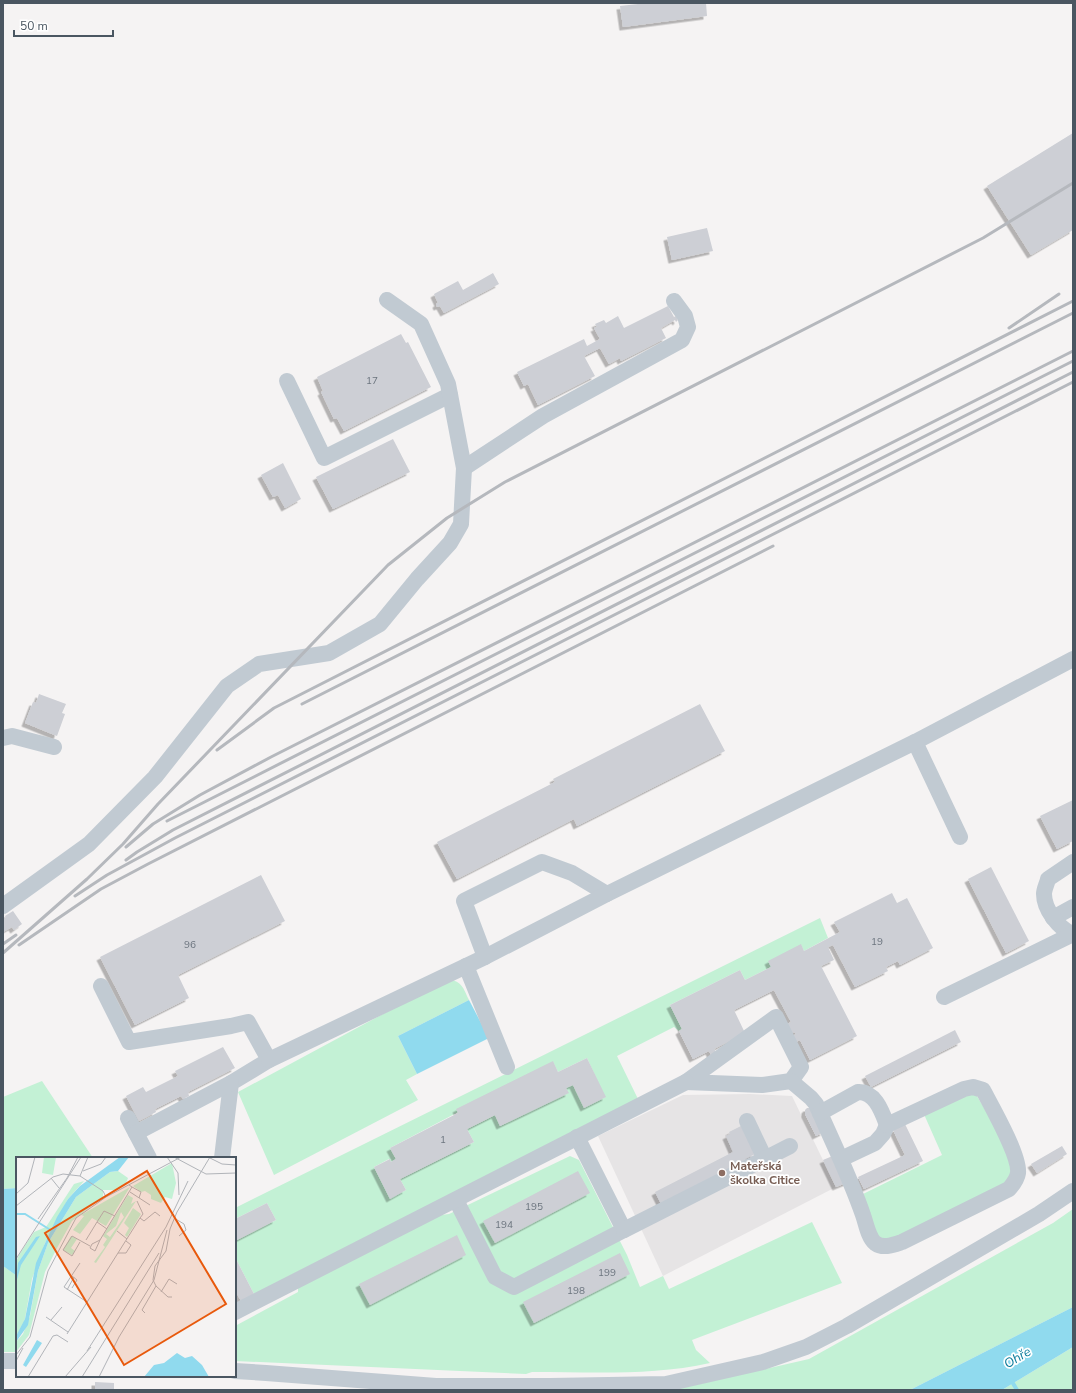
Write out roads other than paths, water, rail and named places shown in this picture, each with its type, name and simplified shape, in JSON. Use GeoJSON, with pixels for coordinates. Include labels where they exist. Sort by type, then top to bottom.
{"type":"FeatureCollection","features":[{"type":"Feature","properties":{"kind":"street"},"geometry":{"type":"LineString","coordinates":[[3,906],[89,844],[155,777],[228,686],[259,664],[329,652],[380,624],[417,579],[450,543],[461,524],[464,468],[448,384],[421,324],[387,300]]}},
{"type":"Feature","properties":{"kind":"street"},"geometry":{"type":"LineString","coordinates":[[464,468],[543,416],[682,340],[688,327],[685,316],[674,301]]}},
{"type":"Feature","properties":{"kind":"street"},"geometry":{"type":"LineString","coordinates":[[287,381],[324,458],[450,396]]}},
{"type":"Feature","properties":{"kind":"street"},"geometry":{"type":"LineString","coordinates":[[136,1133],[230,1083],[269,1060],[466,966],[607,894],[916,742],[1071,663]]}},
{"type":"Feature","properties":{"kind":"street"},"geometry":{"type":"LineString","coordinates":[[3,738],[12,736],[54,747]]}},
{"type":"Feature","properties":{"kind":"street"},"geometry":{"type":"LineString","coordinates":[[916,742],[960,837]]}},
{"type":"Feature","properties":{"kind":"street"},"geometry":{"type":"LineString","coordinates":[[485,956],[464,901],[542,862],[572,873],[607,894]]}},
{"type":"Feature","properties":{"kind":"street"},"geometry":{"type":"LineString","coordinates":[[1073,862],[1048,879],[1044,895],[1053,918],[1059,926],[1067,932],[1073,934]]}},
{"type":"Feature","properties":{"kind":"street"},"geometry":{"type":"LineString","coordinates":[[1053,918],[1073,907]]}},
{"type":"Feature","properties":{"kind":"street"},"geometry":{"type":"LineString","coordinates":[[944,997],[1073,934]]}},
{"type":"Feature","properties":{"kind":"street"},"geometry":{"type":"LineString","coordinates":[[466,966],[507,1067]]}},
{"type":"Feature","properties":{"kind":"street"},"geometry":{"type":"LineString","coordinates":[[101,986],[129,1042],[248,1022],[269,1060]]}},
{"type":"Feature","properties":{"kind":"street"},"geometry":{"type":"LineString","coordinates":[[236,1311],[686,1082],[776,1017],[801,1067],[791,1081],[762,1085],[686,1082]]}},
{"type":"Feature","properties":{"kind":"street"},"geometry":{"type":"LineString","coordinates":[[791,1081],[816,1104],[853,1186],[872,1239],[876,1243],[885,1246],[902,1242],[1009,1189],[1016,1181],[1018,1172],[1016,1155],[983,1090],[973,1087],[964,1089],[887,1125],[883,1134],[875,1143],[841,1159]]}},
{"type":"Feature","properties":{"kind":"street"},"geometry":{"type":"LineString","coordinates":[[222,1157],[230,1083]]}},
{"type":"Feature","properties":{"kind":"street"},"geometry":{"type":"LineString","coordinates":[[820,1112],[858,1092],[864,1092],[872,1097],[883,1114],[887,1125]]}},
{"type":"Feature","properties":{"kind":"street"},"geometry":{"type":"LineString","coordinates":[[128,1118],[148,1157]]}},
{"type":"Feature","properties":{"kind":"street"},"geometry":{"type":"LineString","coordinates":[[747,1121],[766,1159]]}},
{"type":"Feature","properties":{"kind":"street"},"geometry":{"type":"LineString","coordinates":[[577,1137],[624,1230]]}},
{"type":"Feature","properties":{"kind":"street"},"geometry":{"type":"LineString","coordinates":[[456,1200],[495,1277],[514,1287],[790,1146]]}},
{"type":"Feature","properties":{"kind":"street"},"geometry":{"type":"LineString","coordinates":[[236,1371],[435,1388],[666,1384],[763,1362],[806,1346],[847,1326],[1039,1214],[1073,1191]]}},
{"type":"Feature","properties":{"kind":"street"},"geometry":{"type":"LineString","coordinates":[[3,1361],[16,1361]]}},
{"type":"Feature","properties":{"kind":"street"},"geometry":{"type":"LineString","coordinates":[[335,1379],[358,1390]]}},
{"type":"Feature","properties":{"kind":"water"},"geometry":{"type":"Polygon","coordinates":[[[469,1000],[489,1038],[417,1074],[398,1036],[469,1000]]]}},
{"type":"Feature","properties":{"kind":"water"},"geometry":{"type":"Polygon","coordinates":[[[16,1188],[16,1275],[3,1266],[3,1189],[16,1188]]]}},
{"type":"Feature","properties":{"kind":"water","name":"Ohře"},"geometry":{"type":"Polygon","coordinates":[[[1073,1307],[1073,1347],[1002,1390],[910,1390],[1073,1307]]]}},
{"type":"Feature","properties":{"kind":"waterway"},"geometry":{"type":"LineString","coordinates":[[1011,1380],[1017,1390]]}},
{"type":"Feature","properties":{"kind":"railway"},"geometry":{"type":"LineString","coordinates":[[3,953],[87,879],[123,844],[158,804],[388,565],[447,518],[505,482],[983,238],[1073,183]]}},
{"type":"Feature","properties":{"kind":"railway"},"geometry":{"type":"LineString","coordinates":[[1009,328],[1059,294]]}},
{"type":"Feature","properties":{"kind":"railway"},"geometry":{"type":"LineString","coordinates":[[217,750],[274,708],[1073,301]]}},
{"type":"Feature","properties":{"kind":"railway"},"geometry":{"type":"LineString","coordinates":[[302,704],[1073,313]]}},
{"type":"Feature","properties":{"kind":"railway"},"geometry":{"type":"LineString","coordinates":[[126,847],[153,824],[200,795],[271,757],[1073,351]]}},
{"type":"Feature","properties":{"kind":"railway"},"geometry":{"type":"LineString","coordinates":[[167,821],[1073,361]]}},
{"type":"Feature","properties":{"kind":"railway"},"geometry":{"type":"LineString","coordinates":[[126,860],[173,830],[1073,372]]}},
{"type":"Feature","properties":{"kind":"railway"},"geometry":{"type":"LineString","coordinates":[[75,896],[107,875],[175,838],[1073,382]]}},
{"type":"Feature","properties":{"kind":"railway"},"geometry":{"type":"LineString","coordinates":[[19,945],[101,889],[148,864],[773,546]]}},
{"type":"Feature","properties":{"kind":"railway"},"geometry":{"type":"LineString","coordinates":[[3,944],[16,935]]}},
{"type":"Feature","properties":{"kind":"place","name":"Mateřská školka Citice"},"geometry":{"type":"Point","coordinates":[722,1173]}}]}
